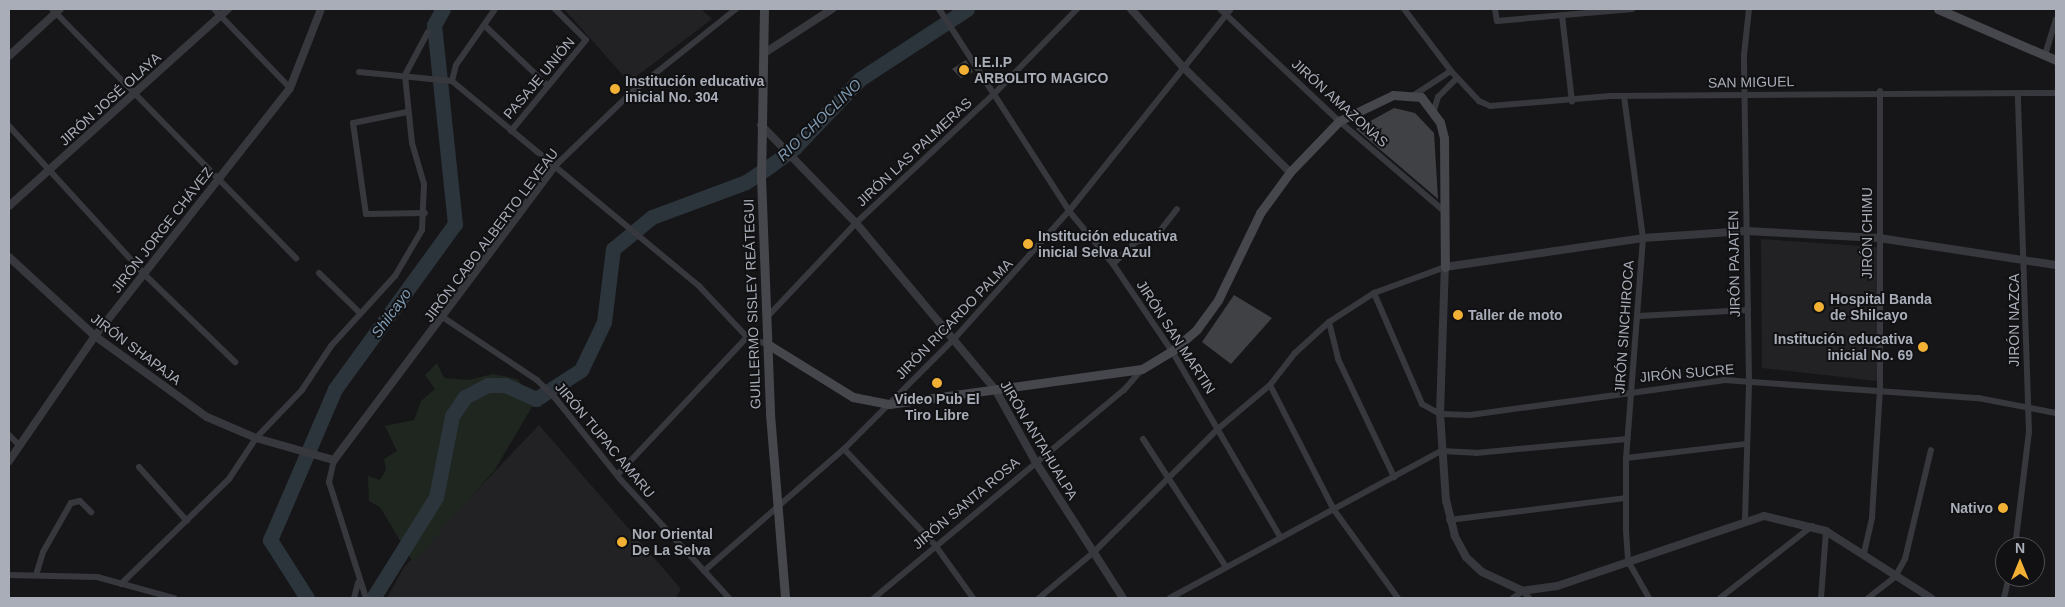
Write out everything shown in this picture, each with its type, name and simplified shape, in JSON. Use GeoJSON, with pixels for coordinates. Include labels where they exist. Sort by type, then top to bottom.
{"type":"FeatureCollection","features":[{"type":"Feature","properties":{"kind":"main road","name":"GUILLERMO SISLEY REÁTEGUI"},"geometry":{"type":"LineString","coordinates":[[764,9],[766,52],[761,125],[761,176],[770,314],[769,345],[776,510],[783,598]]}},
{"type":"Feature","properties":{"kind":"main road"},"geometry":{"type":"LineString","coordinates":[[1938,9],[2056,60]]}},
{"type":"Feature","properties":{"kind":"main road"},"geometry":{"type":"LineString","coordinates":[[769,345],[853,397],[889,404],[1142,369],[1172,351],[1197,329],[1218,300],[1260,213],[1290,172],[1339,121],[1374,102],[1414,95],[1434,110],[1444,138],[1445,267]]}},
{"type":"Feature","properties":{"kind":"street"},"geometry":{"type":"LineString","coordinates":[[214,9],[290,88]]}},
{"type":"Feature","properties":{"kind":"street","name":"JIRÓN JOSÉ OLAYA"},"geometry":{"type":"LineString","coordinates":[[9,206],[228,9]]}},
{"type":"Feature","properties":{"kind":"street","name":"JIRÓN JORGE CHÁVEZ"},"geometry":{"type":"LineString","coordinates":[[9,461],[95,336],[290,88],[321,9]]}},
{"type":"Feature","properties":{"kind":"street"},"geometry":{"type":"LineString","coordinates":[[452,80],[456,65],[495,9]]}},
{"type":"Feature","properties":{"kind":"street","name":"PASAJE UNIÓN"},"geometry":{"type":"LineString","coordinates":[[511,131],[586,40],[555,9]]}},
{"type":"Feature","properties":{"kind":"street","name":"JIRÓN CABO ALBERTO LEVEAU"},"geometry":{"type":"LineString","coordinates":[[331,459],[444,318],[555,166],[632,92],[736,9]]}},
{"type":"Feature","properties":{"kind":"street"},"geometry":{"type":"LineString","coordinates":[[766,52],[832,9]]}},
{"type":"Feature","properties":{"kind":"street","name":"JIRÓN LAS PALMERAS"},"geometry":{"type":"LineString","coordinates":[[770,314],[856,223],[995,93],[1077,9]]}},
{"type":"Feature","properties":{"kind":"street"},"geometry":{"type":"LineString","coordinates":[[1131,9],[1184,68],[1290,172]]}},
{"type":"Feature","properties":{"kind":"street","name":"JIRÓN AMAZONAS"},"geometry":{"type":"LineString","coordinates":[[1220,9],[1228,11],[1339,121],[1445,212]]}},
{"type":"Feature","properties":{"kind":"street","name":"SAN MIGUEL"},"geometry":{"type":"LineString","coordinates":[[1404,9],[1451,71],[1487,105],[1572,101],[1624,96],[1880,91],[2056,92]]}},
{"type":"Feature","properties":{"kind":"street"},"geometry":{"type":"LineString","coordinates":[[1495,9],[1496,21],[1599,10],[1632,9]]}},
{"type":"Feature","properties":{"kind":"street","name":"JIRÓN PAJATEN"},"geometry":{"type":"LineString","coordinates":[[1745,518],[1748,310],[1745,95],[1748,9]]}},
{"type":"Feature","properties":{"kind":"street"},"geometry":{"type":"LineString","coordinates":[[9,56],[56,10],[134,95],[219,176],[296,258]]}},
{"type":"Feature","properties":{"kind":"street","name":"JIRÓN SAN MARTIN"},"geometry":{"type":"LineString","coordinates":[[939,10],[995,93],[1069,212],[1114,264],[1172,351],[1219,428],[1281,538]]}},
{"type":"Feature","properties":{"kind":"street","name":"JIRÓN RICARDO PALMA"},"geometry":{"type":"LineString","coordinates":[[704,571],[844,449],[954,339],[1069,212],[1228,11]]}},
{"type":"Feature","properties":{"kind":"street"},"geometry":{"type":"LineString","coordinates":[[1562,15],[1572,101]]}},
{"type":"Feature","properties":{"kind":"street"},"geometry":{"type":"LineString","coordinates":[[2045,55],[2056,20]]}},
{"type":"Feature","properties":{"kind":"street"},"geometry":{"type":"LineString","coordinates":[[484,25],[548,86]]}},
{"type":"Feature","properties":{"kind":"street"},"geometry":{"type":"LineString","coordinates":[[121,584],[127,574],[188,521],[229,478],[259,439],[302,390],[359,312],[395,276],[422,230],[425,213],[424,184],[407,112],[408,76],[428,32]]}},
{"type":"Feature","properties":{"kind":"street"},"geometry":{"type":"LineString","coordinates":[[1414,95],[1451,71]]}},
{"type":"Feature","properties":{"kind":"street"},"geometry":{"type":"LineString","coordinates":[[359,72],[452,80],[699,286],[747,337],[769,345]]}},
{"type":"Feature","properties":{"kind":"street"},"geometry":{"type":"LineString","coordinates":[[1434,110],[1438,97],[1458,78]]}},
{"type":"Feature","properties":{"kind":"street","name":"JIRÓN CHIMU"},"geometry":{"type":"LineString","coordinates":[[1864,553],[1872,517],[1880,391],[1880,91]]}},
{"type":"Feature","properties":{"kind":"street","name":"JIRÓN NAZCA"},"geometry":{"type":"LineString","coordinates":[[2015,537],[2030,432],[2027,408],[2027,260],[2018,93]]}},
{"type":"Feature","properties":{"kind":"street","name":"JIRÓN SINCHIROCA"},"geometry":{"type":"LineString","coordinates":[[1624,96],[1642,238],[1639,316],[1626,458],[1625,498],[1628,561]]}},
{"type":"Feature","properties":{"kind":"street"},"geometry":{"type":"LineString","coordinates":[[407,112],[353,123],[366,214],[425,213]]}},
{"type":"Feature","properties":{"kind":"street","name":"JIRÓN ANTAHUALPA"},"geometry":{"type":"LineString","coordinates":[[761,125],[856,223],[995,389],[1035,461],[1123,598]]}},
{"type":"Feature","properties":{"kind":"street"},"geometry":{"type":"LineString","coordinates":[[9,126],[144,274],[234,362]]}},
{"type":"Feature","properties":{"kind":"street"},"geometry":{"type":"LineString","coordinates":[[1114,264],[1136,242],[1156,236],[1177,209]]}},
{"type":"Feature","properties":{"kind":"street"},"geometry":{"type":"LineString","coordinates":[[1039,598],[1094,552],[1219,428],[1270,385],[1295,353],[1329,322],[1374,294],[1445,267],[1642,238],[1746,231],[1879,238],[2056,265]]}},
{"type":"Feature","properties":{"kind":"street","name":"JIRÓN SHAPAJA"},"geometry":{"type":"LineString","coordinates":[[9,257],[95,336],[207,417],[259,439],[331,459]]}},
{"type":"Feature","properties":{"kind":"street"},"geometry":{"type":"LineString","coordinates":[[1445,267],[1440,414],[1441,451],[1449,520],[1466,557],[1482,572],[1523,591],[1528,598]]}},
{"type":"Feature","properties":{"kind":"street"},"geometry":{"type":"LineString","coordinates":[[319,273],[359,312]]}},
{"type":"Feature","properties":{"kind":"street"},"geometry":{"type":"LineString","coordinates":[[1374,294],[1422,404],[1440,414]]}},
{"type":"Feature","properties":{"kind":"street"},"geometry":{"type":"LineString","coordinates":[[1639,316],[1748,310]]}},
{"type":"Feature","properties":{"kind":"street","name":"JIRÓN TUPAC AMARU"},"geometry":{"type":"LineString","coordinates":[[444,318],[537,380],[556,399],[726,597]]}},
{"type":"Feature","properties":{"kind":"street"},"geometry":{"type":"LineString","coordinates":[[1329,322],[1338,359],[1394,477]]}},
{"type":"Feature","properties":{"kind":"street"},"geometry":{"type":"LineString","coordinates":[[619,473],[747,337]]}},
{"type":"Feature","properties":{"kind":"street","name":"JIRÓN SANTA ROSA"},"geometry":{"type":"LineString","coordinates":[[874,598],[1035,461],[1124,390],[1142,369]]}},
{"type":"Feature","properties":{"kind":"street","name":"JIRÓN SUCRE"},"geometry":{"type":"LineString","coordinates":[[1440,414],[1470,414],[1631,391],[1748,381],[1978,398],[2056,413]]}},
{"type":"Feature","properties":{"kind":"street"},"geometry":{"type":"LineString","coordinates":[[1270,385],[1334,510],[1398,598]]}},
{"type":"Feature","properties":{"kind":"street"},"geometry":{"type":"LineString","coordinates":[[9,435],[20,446]]}},
{"type":"Feature","properties":{"kind":"street"},"geometry":{"type":"LineString","coordinates":[[1144,439],[1170,476],[1226,568]]}},
{"type":"Feature","properties":{"kind":"street"},"geometry":{"type":"LineString","coordinates":[[1170,598],[1441,451],[1476,453],[1627,439]]}},
{"type":"Feature","properties":{"kind":"street"},"geometry":{"type":"LineString","coordinates":[[1626,458],[1746,444]]}},
{"type":"Feature","properties":{"kind":"street"},"geometry":{"type":"LineString","coordinates":[[844,449],[935,545],[973,598]]}},
{"type":"Feature","properties":{"kind":"street"},"geometry":{"type":"LineString","coordinates":[[1868,598],[1895,577],[1912,537],[1931,450]]}},
{"type":"Feature","properties":{"kind":"street"},"geometry":{"type":"LineString","coordinates":[[331,459],[329,482],[358,583],[366,598]]}},
{"type":"Feature","properties":{"kind":"street"},"geometry":{"type":"LineString","coordinates":[[139,467],[188,521]]}},
{"type":"Feature","properties":{"kind":"street"},"geometry":{"type":"LineString","coordinates":[[1449,520],[1625,498]]}},
{"type":"Feature","properties":{"kind":"street"},"geometry":{"type":"LineString","coordinates":[[36,575],[43,552],[71,504],[80,501],[91,512]]}},
{"type":"Feature","properties":{"kind":"street"},"geometry":{"type":"LineString","coordinates":[[1513,598],[1523,591],[1557,586],[1745,518],[1764,516],[1812,526],[1826,531],[1864,553],[1895,577],[1931,598]]}},
{"type":"Feature","properties":{"kind":"street"},"geometry":{"type":"LineString","coordinates":[[1720,598],[1812,526]]}},
{"type":"Feature","properties":{"kind":"street"},"geometry":{"type":"LineString","coordinates":[[1821,598],[1826,531]]}},
{"type":"Feature","properties":{"kind":"street"},"geometry":{"type":"LineString","coordinates":[[1628,561],[1649,598]]}},
{"type":"Feature","properties":{"kind":"street"},"geometry":{"type":"LineString","coordinates":[[9,575],[98,578],[174,598]]}},
{"type":"Feature","properties":{"kind":"street"},"geometry":{"type":"LineString","coordinates":[[354,598],[358,583]]}},
{"type":"Feature","properties":{"kind":"shaded area"},"geometry":{"type":"Polygon","coordinates":[[[564,9],[701,9],[712,19],[629,82],[564,9]]]}},
{"type":"Feature","properties":{"kind":"shaded area","name":"Hospital Banda de Shilcayo"},"geometry":{"type":"Polygon","coordinates":[[[1761,239],[1877,247],[1877,381],[1762,368],[1761,239]]]}},
{"type":"Feature","properties":{"kind":"shaded area"},"geometry":{"type":"Polygon","coordinates":[[[437,363],[444,378],[468,380],[493,374],[517,379],[542,407],[532,407],[494,471],[413,562],[380,507],[369,501],[368,476],[380,480],[386,470],[384,459],[397,451],[385,426],[414,420],[421,401],[435,389],[425,375],[437,363]]]}},
{"type":"Feature","properties":{"kind":"shaded area"},"geometry":{"type":"Polygon","coordinates":[[[539,425],[681,589],[676,598],[387,598],[404,567],[539,425]]]}},
{"type":"Feature","properties":{"kind":"building","name":"I.E.I.P ARBOLITO MAGICO"},"geometry":{"type":"Polygon","coordinates":[[[966,60],[973,72],[961,78],[952,69],[966,60]]]}},
{"type":"Feature","properties":{"kind":"building"},"geometry":{"type":"Polygon","coordinates":[[[1394,108],[1415,113],[1434,133],[1438,199],[1356,129],[1394,108]]]}},
{"type":"Feature","properties":{"kind":"building"},"geometry":{"type":"Polygon","coordinates":[[[1234,295],[1272,318],[1231,364],[1202,342],[1234,295]]]}},
{"type":"Feature","properties":{"kind":"waterway","name":"Shilcayo"},"geometry":{"type":"LineString","coordinates":[[307,598],[270,540],[335,389],[455,224],[434,25],[443,9]]}},
{"type":"Feature","properties":{"kind":"waterway","name":"RIO CHOCLINO"},"geometry":{"type":"LineString","coordinates":[[373,598],[436,497],[452,416],[465,397],[488,385],[505,385],[536,399],[581,370],[604,322],[613,249],[652,217],[746,182],[794,148],[860,79],[967,9]]}},
{"type":"Feature","properties":{"kind":"place","name":"I.E.I.P ARBOLITO MAGICO"},"geometry":{"type":"Point","coordinates":[964,70]}},
{"type":"Feature","properties":{"kind":"place","name":"Institución educativa inicial No. 304"},"geometry":{"type":"Point","coordinates":[615,89]}},
{"type":"Feature","properties":{"kind":"place","name":"Institución educativa inicial Selva Azul"},"geometry":{"type":"Point","coordinates":[1028,244]}},
{"type":"Feature","properties":{"kind":"place","name":"Hospital Banda de Shilcayo"},"geometry":{"type":"Point","coordinates":[1819,307]}},
{"type":"Feature","properties":{"kind":"place","name":"Taller de moto"},"geometry":{"type":"Point","coordinates":[1458,315]}},
{"type":"Feature","properties":{"kind":"place","name":"Institución educativa inicial No. 69"},"geometry":{"type":"Point","coordinates":[1923,347]}},
{"type":"Feature","properties":{"kind":"place","name":"Video Pub El Tiro Libre"},"geometry":{"type":"Point","coordinates":[937,383]}},
{"type":"Feature","properties":{"kind":"place","name":"Nativo"},"geometry":{"type":"Point","coordinates":[2003,508]}},
{"type":"Feature","properties":{"kind":"place","name":"Nor Oriental De La Selva"},"geometry":{"type":"Point","coordinates":[622,542]}}]}
